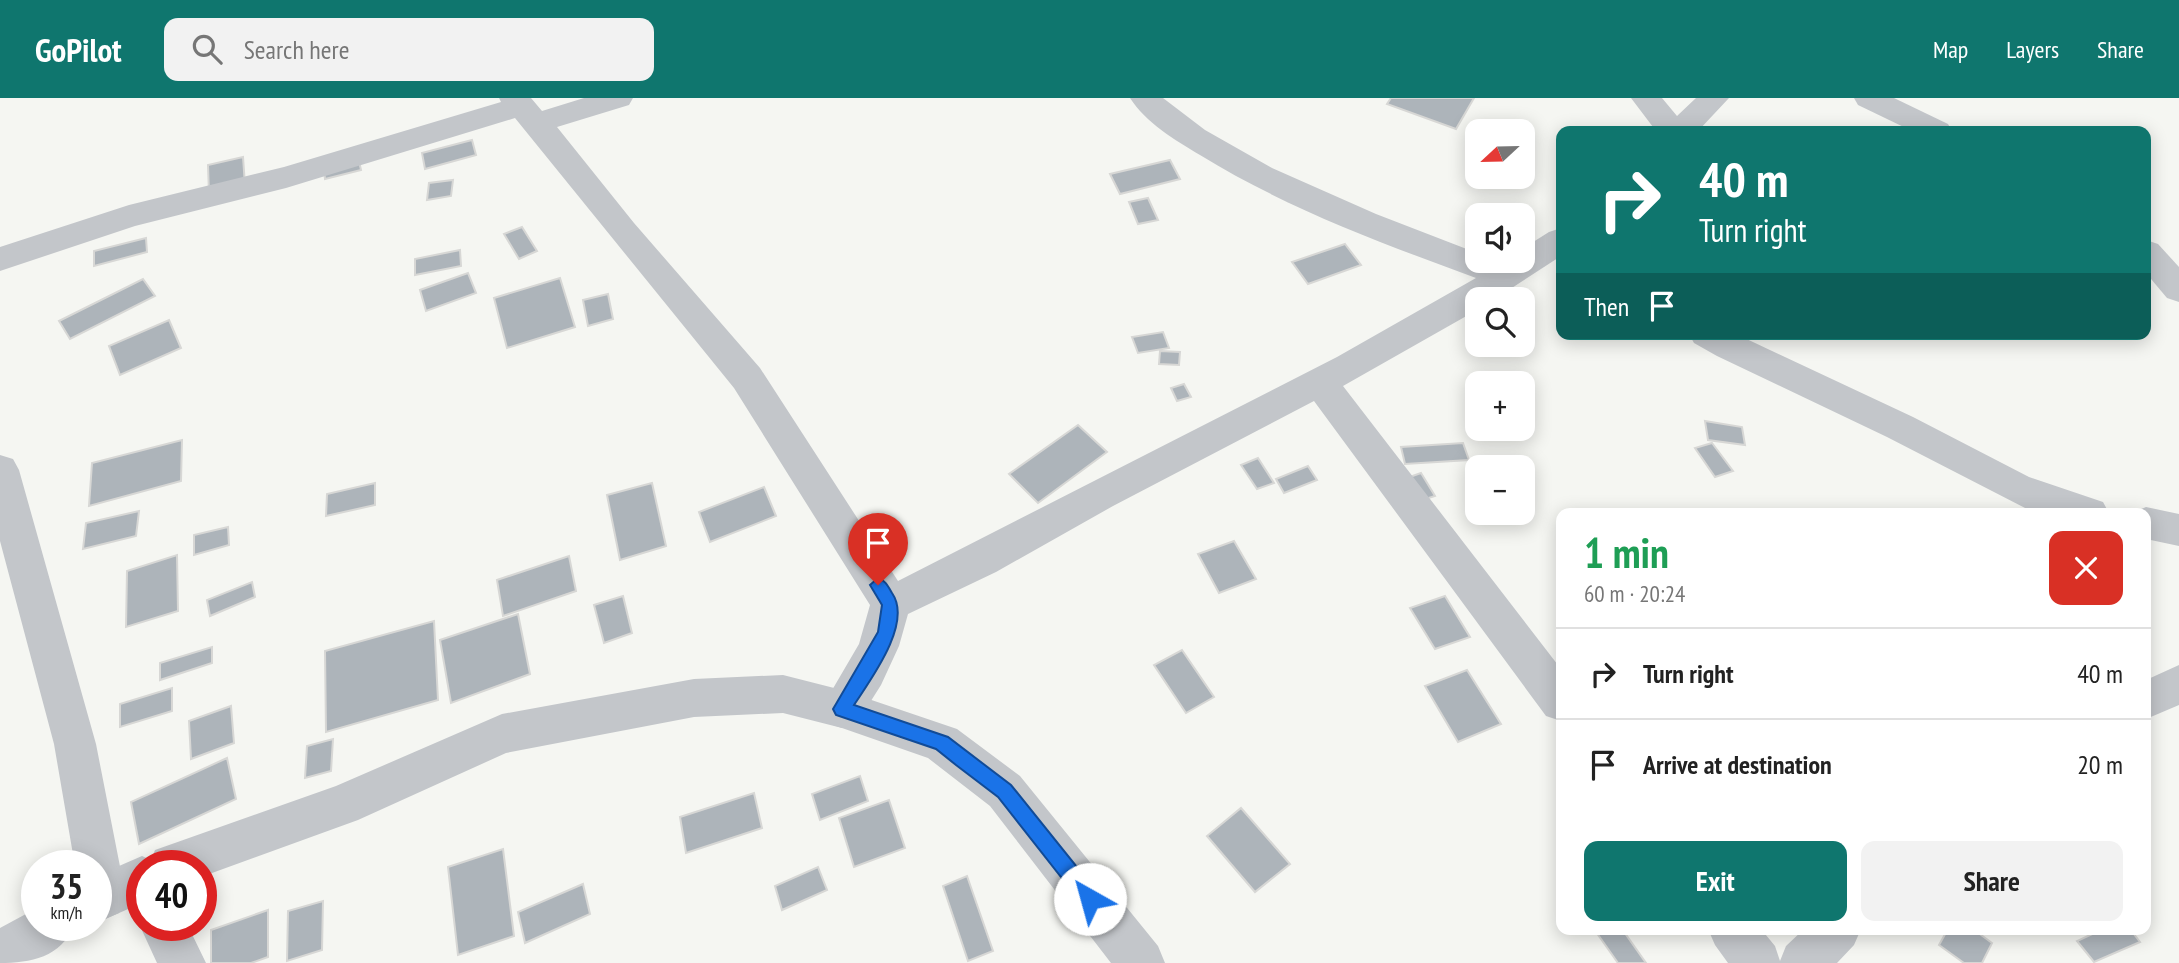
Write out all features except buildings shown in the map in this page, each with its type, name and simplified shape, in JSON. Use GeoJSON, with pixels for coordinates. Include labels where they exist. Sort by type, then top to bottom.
{"type":"FeatureCollection","features":[{"type":"Feature","properties":{"kind":"street"},"geometry":{"type":"LineString","coordinates":[[0,259],[129,216],[286,177],[524,109],[618,98]]}},
{"type":"Feature","properties":{"kind":"street"},"geometry":{"type":"LineString","coordinates":[[1145,98],[1198,139],[1322,206],[1507,277]]}},
{"type":"Feature","properties":{"kind":"street"},"geometry":{"type":"LineString","coordinates":[[1646,98],[1668,126]]}},
{"type":"Feature","properties":{"kind":"street"},"geometry":{"type":"LineString","coordinates":[[1685,126],[1714,98]]}},
{"type":"Feature","properties":{"kind":"street"},"geometry":{"type":"LineString","coordinates":[[1869,98],[1927,126]]}},
{"type":"Feature","properties":{"kind":"street"},"geometry":{"type":"LineString","coordinates":[[524,109],[622,232],[747,378],[890,603],[887,632],[874,659],[842,709]]}},
{"type":"Feature","properties":{"kind":"street"},"geometry":{"type":"LineString","coordinates":[[890,603],[976,566],[1128,480],[1321,383],[1507,277],[1556,243]]}},
{"type":"Feature","properties":{"kind":"street"},"geometry":{"type":"LineString","coordinates":[[2151,258],[2179,289]]}},
{"type":"Feature","properties":{"kind":"street"},"geometry":{"type":"LineString","coordinates":[[1717,340],[1767,367],[1901,428],[2006,484],[2067,508]]}},
{"type":"Feature","properties":{"kind":"street"},"geometry":{"type":"LineString","coordinates":[[1321,383],[1556,695]]}},
{"type":"Feature","properties":{"kind":"street"},"geometry":{"type":"LineString","coordinates":[[0,470],[75,744],[126,869]]}},
{"type":"Feature","properties":{"kind":"street"},"geometry":{"type":"LineString","coordinates":[[2151,524],[2179,530]]}},
{"type":"Feature","properties":{"kind":"street"},"geometry":{"type":"LineString","coordinates":[[2151,698],[2179,684]]}},
{"type":"Feature","properties":{"kind":"street"},"geometry":{"type":"LineString","coordinates":[[217,852],[342,805],[502,734],[694,698],[783,694],[842,709],[942,743],[1005,791],[1141,963]]}},
{"type":"Feature","properties":{"kind":"street"},"geometry":{"type":"LineString","coordinates":[[1736,935],[1758,963]]}},
{"type":"Feature","properties":{"kind":"street"},"geometry":{"type":"LineString","coordinates":[[1803,963],[1832,935]]}},
{"type":"Feature","properties":{"kind":"street"},"geometry":{"type":"LineString","coordinates":[[0,953],[22,941]]}},
{"type":"Feature","properties":{"kind":"street"},"geometry":{"type":"LineString","coordinates":[[171,941],[182,963]]}},
{"type":"Feature","properties":{"kind":"route"},"geometry":{"type":"LineString","coordinates":[[878,585],[890,603],[887,632],[874,659],[842,709],[942,743],[1005,791],[1090,899]]}}]}
